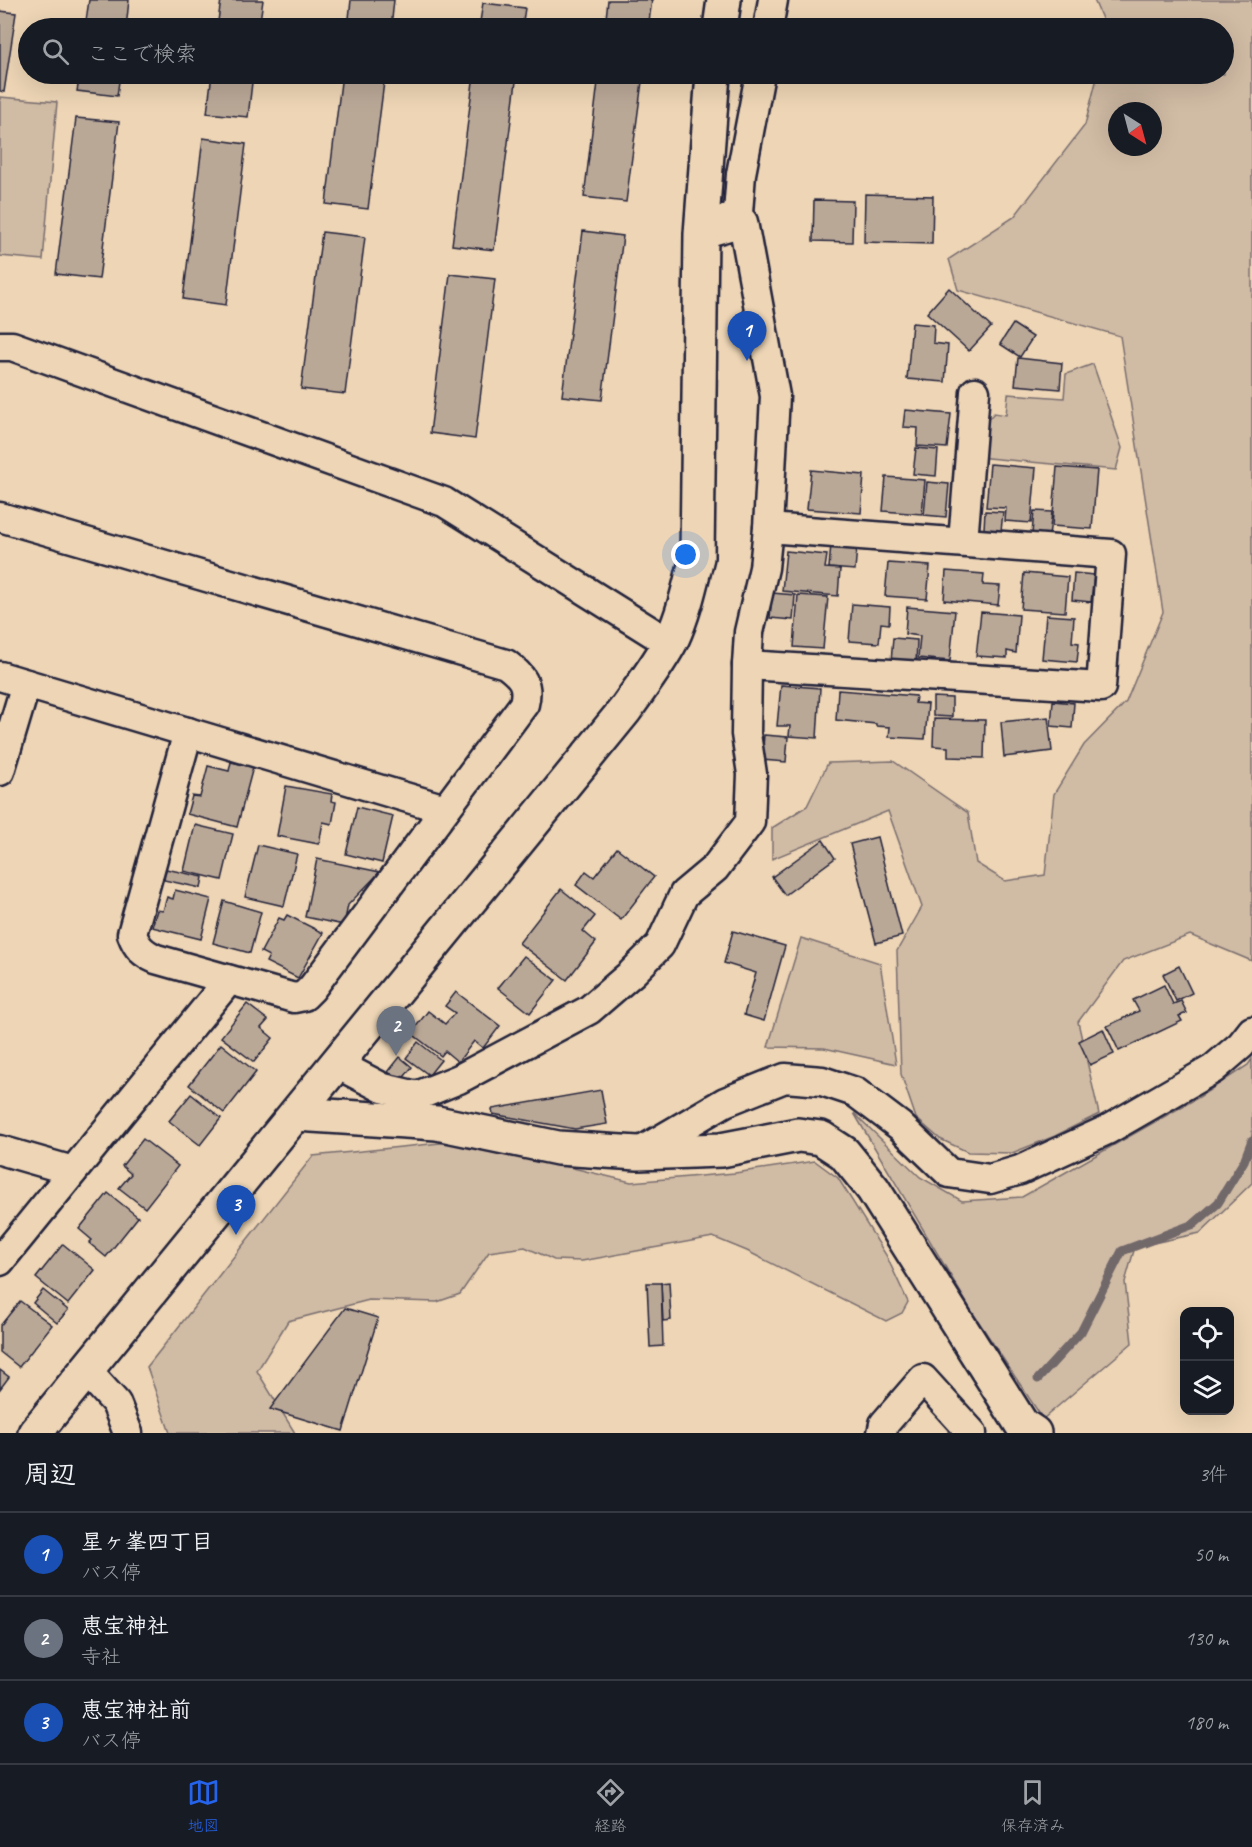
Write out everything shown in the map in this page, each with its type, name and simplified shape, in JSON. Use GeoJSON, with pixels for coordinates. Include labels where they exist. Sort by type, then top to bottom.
{"type":"FeatureCollection","features":[{"type":"Feature","properties":{"kind":"street"},"geometry":{"type":"LineString","coordinates":[[721,18],[724,0]]}},
{"type":"Feature","properties":{"kind":"street"},"geometry":{"type":"LineString","coordinates":[[770,18],[773,0]]}},
{"type":"Feature","properties":{"kind":"street"},"geometry":{"type":"LineString","coordinates":[[35,1433],[625,710],[669,643],[687,599],[697,557],[701,234],[712,84]]}},
{"type":"Feature","properties":{"kind":"street"},"geometry":{"type":"LineString","coordinates":[[701,234],[738,213],[741,174],[758,84]]}},
{"type":"Feature","properties":{"kind":"street"},"geometry":{"type":"LineString","coordinates":[[337,1064],[383,1088],[417,1096],[459,1079],[589,1010],[660,945],[684,894],[715,868],[750,822],[752,774],[746,735],[747,665],[749,632],[764,568],[775,396],[743,222],[701,234]]}},
{"type":"Feature","properties":{"kind":"street"},"geometry":{"type":"LineString","coordinates":[[0,346],[12,346],[444,502],[669,643]]}},
{"type":"Feature","properties":{"kind":"street"},"geometry":{"type":"LineString","coordinates":[[963,543],[975,392]]}},
{"type":"Feature","properties":{"kind":"street"},"geometry":{"type":"LineString","coordinates":[[0,517],[506,664],[517,672],[524,682],[527,693],[524,704],[312,988],[304,996],[294,998],[149,956],[136,946],[132,934],[188,732]]}},
{"type":"Feature","properties":{"kind":"street"},"geometry":{"type":"LineString","coordinates":[[747,665],[1101,687],[1111,554],[768,528]]}},
{"type":"Feature","properties":{"kind":"street"},"geometry":{"type":"LineString","coordinates":[[0,771],[13,680],[446,810]]}},
{"type":"Feature","properties":{"kind":"street"},"geometry":{"type":"LineString","coordinates":[[0,1261],[229,980]]}},
{"type":"Feature","properties":{"kind":"street"},"geometry":{"type":"LineString","coordinates":[[638,1153],[735,1098],[785,1078],[822,1081],[855,1092],[900,1126],[949,1173],[990,1179],[1020,1170],[1107,1130],[1213,1069],[1241,1046],[1252,1031]]}},
{"type":"Feature","properties":{"kind":"street"},"geometry":{"type":"LineString","coordinates":[[296,1114],[437,1123],[558,1148],[638,1153],[721,1150],[798,1135],[821,1138],[843,1153],[873,1189],[1022,1425],[1034,1433]]}},
{"type":"Feature","properties":{"kind":"street"},"geometry":{"type":"LineString","coordinates":[[0,1150],[73,1171]]}},
{"type":"Feature","properties":{"kind":"street"},"geometry":{"type":"LineString","coordinates":[[86,1370],[116,1403],[128,1433]]}},
{"type":"Feature","properties":{"kind":"street"},"geometry":{"type":"LineString","coordinates":[[882,1433],[884,1424],[923,1379],[972,1433]]}},
{"type":"Feature","properties":{"kind":"shaded area"},"geometry":{"type":"Polygon","coordinates":[[[1094,0],[1252,0],[1252,961],[1190,935],[1123,961],[1078,1022],[1099,1114],[1055,1136],[1012,1153],[968,1152],[940,1139],[916,1118],[901,1074],[897,951],[922,907],[888,811],[772,859],[772,828],[807,806],[828,763],[893,761],[968,813],[976,863],[1005,881],[1045,875],[1054,794],[1084,745],[1126,702],[1163,612],[1120,336],[958,290],[949,259],[1014,217],[1085,125],[1095,84],[1234,84],[1234,18],[1102,18],[1094,0]]]}},
{"type":"Feature","properties":{"kind":"shaded area"},"geometry":{"type":"Polygon","coordinates":[[[0,97],[57,102],[43,260],[0,256],[0,97]]]}},
{"type":"Feature","properties":{"kind":"shaded area"},"geometry":{"type":"Polygon","coordinates":[[[1093,364],[1122,448],[1116,470],[977,457],[980,428],[994,413],[1006,415],[1008,394],[1064,398],[1066,374],[1093,364]]]}},
{"type":"Feature","properties":{"kind":"shaded area"},"geometry":{"type":"Polygon","coordinates":[[[801,938],[880,963],[896,1064],[824,1048],[768,1047],[801,938]]]}},
{"type":"Feature","properties":{"kind":"shaded area"},"geometry":{"type":"Polygon","coordinates":[[[1252,1059],[1252,1183],[1200,1233],[1135,1247],[1125,1282],[1132,1343],[1043,1419],[971,1310],[854,1113],[920,1177],[962,1201],[1022,1197],[1199,1097],[1248,1065],[1252,1059]]]}},
{"type":"Feature","properties":{"kind":"shaded area"},"geometry":{"type":"Polygon","coordinates":[[[460,1141],[631,1182],[735,1173],[815,1161],[838,1178],[886,1255],[908,1302],[902,1313],[886,1321],[747,1251],[713,1237],[582,1261],[554,1260],[525,1247],[489,1252],[460,1294],[437,1302],[369,1300],[288,1321],[257,1371],[295,1433],[170,1433],[147,1367],[313,1156],[460,1141]]]}},
{"type":"Feature","properties":{"kind":"building"},"geometry":{"type":"Polygon","coordinates":[[[89,0],[129,0],[127,18],[86,18],[89,0]]]}},
{"type":"Feature","properties":{"kind":"building"},"geometry":{"type":"Polygon","coordinates":[[[221,0],[263,0],[260,18],[218,18],[221,0]]]}},
{"type":"Feature","properties":{"kind":"building"},"geometry":{"type":"Polygon","coordinates":[[[351,0],[394,0],[392,18],[349,18],[351,0]]]}},
{"type":"Feature","properties":{"kind":"building"},"geometry":{"type":"Polygon","coordinates":[[[608,0],[652,0],[649,18],[606,18],[608,0]]]}},
{"type":"Feature","properties":{"kind":"building"},"geometry":{"type":"Polygon","coordinates":[[[483,3],[525,8],[524,18],[481,18],[483,3]]]}},
{"type":"Feature","properties":{"kind":"building"},"geometry":{"type":"Polygon","coordinates":[[[0,11],[16,13],[4,92],[0,91],[0,11]]]}},
{"type":"Feature","properties":{"kind":"building"},"geometry":{"type":"Polygon","coordinates":[[[78,84],[119,84],[117,96],[77,91],[78,84]]]}},
{"type":"Feature","properties":{"kind":"building"},"geometry":{"type":"Polygon","coordinates":[[[211,84],[252,84],[248,117],[207,113],[211,84]]]}},
{"type":"Feature","properties":{"kind":"building"},"geometry":{"type":"Polygon","coordinates":[[[341,84],[384,84],[368,209],[326,204],[341,84]]]}},
{"type":"Feature","properties":{"kind":"building"},"geometry":{"type":"Polygon","coordinates":[[[473,84],[516,84],[494,250],[452,245],[473,84]]]}},
{"type":"Feature","properties":{"kind":"building"},"geometry":{"type":"Polygon","coordinates":[[[598,84],[642,84],[626,202],[584,197],[598,84]]]}},
{"type":"Feature","properties":{"kind":"building"},"geometry":{"type":"Polygon","coordinates":[[[76,118],[119,122],[99,279],[56,274],[76,118]]]}},
{"type":"Feature","properties":{"kind":"building"},"geometry":{"type":"Polygon","coordinates":[[[203,138],[246,144],[226,305],[183,299],[203,138]]]}},
{"type":"Feature","properties":{"kind":"building"},"geometry":{"type":"Polygon","coordinates":[[[865,194],[933,196],[932,244],[864,242],[865,194]]]}},
{"type":"Feature","properties":{"kind":"building"},"geometry":{"type":"Polygon","coordinates":[[[814,200],[853,201],[852,242],[813,241],[814,200]]]}},
{"type":"Feature","properties":{"kind":"building"},"geometry":{"type":"Polygon","coordinates":[[[583,231],[623,236],[602,400],[562,396],[583,231]]]}},
{"type":"Feature","properties":{"kind":"building"},"geometry":{"type":"Polygon","coordinates":[[[322,232],[365,237],[345,394],[301,389],[322,232]]]}},
{"type":"Feature","properties":{"kind":"building"},"geometry":{"type":"Polygon","coordinates":[[[450,274],[495,279],[475,439],[430,433],[450,274]]]}},
{"type":"Feature","properties":{"kind":"building"},"geometry":{"type":"Polygon","coordinates":[[[949,288],[991,327],[969,351],[927,313],[949,288]]]}},
{"type":"Feature","properties":{"kind":"building"},"geometry":{"type":"Polygon","coordinates":[[[912,323],[934,325],[933,343],[948,345],[945,382],[907,379],[912,323]]]}},
{"type":"Feature","properties":{"kind":"building"},"geometry":{"type":"Polygon","coordinates":[[[1013,324],[1033,337],[1020,357],[1000,344],[1013,324]]]}},
{"type":"Feature","properties":{"kind":"building"},"geometry":{"type":"Polygon","coordinates":[[[1018,358],[1062,363],[1060,389],[1015,385],[1018,358]]]}},
{"type":"Feature","properties":{"kind":"building"},"geometry":{"type":"Polygon","coordinates":[[[905,410],[951,414],[947,448],[917,446],[918,428],[903,427],[905,410]]]}},
{"type":"Feature","properties":{"kind":"building"},"geometry":{"type":"Polygon","coordinates":[[[916,448],[938,450],[936,476],[913,474],[916,448]]]}},
{"type":"Feature","properties":{"kind":"building"},"geometry":{"type":"Polygon","coordinates":[[[990,464],[1036,468],[1031,523],[1005,521],[1006,508],[986,507],[990,464]]]}},
{"type":"Feature","properties":{"kind":"building"},"geometry":{"type":"Polygon","coordinates":[[[1057,467],[1097,470],[1092,529],[1052,526],[1057,467]]]}},
{"type":"Feature","properties":{"kind":"building"},"geometry":{"type":"Polygon","coordinates":[[[811,470],[864,475],[861,513],[807,509],[811,470]]]}},
{"type":"Feature","properties":{"kind":"building"},"geometry":{"type":"Polygon","coordinates":[[[886,477],[925,480],[922,514],[883,511],[886,477]]]}},
{"type":"Feature","properties":{"kind":"building"},"geometry":{"type":"Polygon","coordinates":[[[927,482],[949,484],[946,517],[924,515],[927,482]]]}},
{"type":"Feature","properties":{"kind":"building"},"geometry":{"type":"Polygon","coordinates":[[[985,511],[1003,512],[1001,531],[984,529],[985,511]]]}},
{"type":"Feature","properties":{"kind":"building"},"geometry":{"type":"Polygon","coordinates":[[[1034,511],[1052,512],[1049,536],[1032,534],[1034,511]]]}},
{"type":"Feature","properties":{"kind":"building"},"geometry":{"type":"Polygon","coordinates":[[[831,544],[857,547],[855,570],[829,568],[831,544]]]}},
{"type":"Feature","properties":{"kind":"building"},"geometry":{"type":"Polygon","coordinates":[[[786,551],[827,555],[825,568],[840,569],[838,596],[782,591],[786,551]]]}},
{"type":"Feature","properties":{"kind":"building"},"geometry":{"type":"Polygon","coordinates":[[[888,563],[930,566],[927,599],[885,596],[888,563]]]}},
{"type":"Feature","properties":{"kind":"building"},"geometry":{"type":"Polygon","coordinates":[[[946,571],[984,574],[983,585],[1000,586],[998,605],[944,600],[946,571]]]}},
{"type":"Feature","properties":{"kind":"building"},"geometry":{"type":"Polygon","coordinates":[[[1024,573],[1068,577],[1065,612],[1021,609],[1024,573]]]}},
{"type":"Feature","properties":{"kind":"building"},"geometry":{"type":"Polygon","coordinates":[[[1074,573],[1094,575],[1091,602],[1072,600],[1074,573]]]}},
{"type":"Feature","properties":{"kind":"building"},"geometry":{"type":"Polygon","coordinates":[[[772,593],[795,595],[793,620],[770,618],[772,593]]]}},
{"type":"Feature","properties":{"kind":"building"},"geometry":{"type":"Polygon","coordinates":[[[798,595],[828,597],[823,649],[794,647],[798,595]]]}},
{"type":"Feature","properties":{"kind":"building"},"geometry":{"type":"Polygon","coordinates":[[[852,604],[890,607],[889,624],[881,623],[879,643],[849,641],[852,604]]]}},
{"type":"Feature","properties":{"kind":"building"},"geometry":{"type":"Polygon","coordinates":[[[907,607],[955,611],[950,661],[918,658],[920,636],[905,634],[907,607]]]}},
{"type":"Feature","properties":{"kind":"building"},"geometry":{"type":"Polygon","coordinates":[[[981,612],[1019,615],[1016,653],[1007,651],[1007,658],[976,656],[981,612]]]}},
{"type":"Feature","properties":{"kind":"building"},"geometry":{"type":"Polygon","coordinates":[[[1046,615],[1074,617],[1072,642],[1079,643],[1077,662],[1042,659],[1046,615]]]}},
{"type":"Feature","properties":{"kind":"building"},"geometry":{"type":"Polygon","coordinates":[[[893,638],[917,640],[916,664],[891,662],[893,638]]]}},
{"type":"Feature","properties":{"kind":"building"},"geometry":{"type":"Polygon","coordinates":[[[781,685],[820,688],[817,738],[789,736],[790,726],[777,726],[781,685]]]}},
{"type":"Feature","properties":{"kind":"building"},"geometry":{"type":"Polygon","coordinates":[[[838,690],[916,696],[915,703],[928,704],[925,739],[889,737],[890,727],[836,720],[838,690]]]}},
{"type":"Feature","properties":{"kind":"building"},"geometry":{"type":"Polygon","coordinates":[[[933,697],[952,698],[952,717],[933,716],[933,697]]]}},
{"type":"Feature","properties":{"kind":"building"},"geometry":{"type":"Polygon","coordinates":[[[1053,701],[1074,703],[1072,728],[1051,726],[1053,701]]]}},
{"type":"Feature","properties":{"kind":"building"},"geometry":{"type":"Polygon","coordinates":[[[1048,717],[1052,751],[1004,757],[1001,722],[1048,717]]]}},
{"type":"Feature","properties":{"kind":"building"},"geometry":{"type":"Polygon","coordinates":[[[934,719],[985,720],[984,758],[948,757],[948,747],[933,746],[934,719]]]}},
{"type":"Feature","properties":{"kind":"building"},"geometry":{"type":"Polygon","coordinates":[[[764,735],[788,737],[786,762],[762,760],[764,735]]]}},
{"type":"Feature","properties":{"kind":"building"},"geometry":{"type":"Polygon","coordinates":[[[231,762],[253,767],[237,827],[187,814],[192,796],[200,797],[208,766],[229,771],[231,762]]]}},
{"type":"Feature","properties":{"kind":"building"},"geometry":{"type":"Polygon","coordinates":[[[286,786],[332,794],[331,801],[336,802],[332,824],[323,822],[319,844],[277,836],[286,786]]]}},
{"type":"Feature","properties":{"kind":"building"},"geometry":{"type":"Polygon","coordinates":[[[357,807],[393,816],[382,863],[346,854],[357,807]]]}},
{"type":"Feature","properties":{"kind":"building"},"geometry":{"type":"Polygon","coordinates":[[[195,825],[233,834],[222,880],[184,871],[195,825]]]}},
{"type":"Feature","properties":{"kind":"building"},"geometry":{"type":"Polygon","coordinates":[[[877,837],[902,936],[876,943],[850,844],[877,837]]]}},
{"type":"Feature","properties":{"kind":"building"},"geometry":{"type":"Polygon","coordinates":[[[823,840],[835,858],[785,895],[772,877],[823,840]]]}},
{"type":"Feature","properties":{"kind":"building"},"geometry":{"type":"Polygon","coordinates":[[[258,845],[297,854],[284,906],[245,897],[258,845]]]}},
{"type":"Feature","properties":{"kind":"building"},"geometry":{"type":"Polygon","coordinates":[[[617,848],[654,877],[621,920],[576,885],[586,871],[594,877],[617,848]]]}},
{"type":"Feature","properties":{"kind":"building"},"geometry":{"type":"Polygon","coordinates":[[[317,859],[380,872],[348,905],[344,925],[305,917],[317,859]]]}},
{"type":"Feature","properties":{"kind":"building"},"geometry":{"type":"Polygon","coordinates":[[[166,869],[203,877],[201,888],[164,880],[166,869]]]}},
{"type":"Feature","properties":{"kind":"building"},"geometry":{"type":"Polygon","coordinates":[[[561,889],[595,916],[583,931],[596,942],[567,980],[519,943],[561,889]]]}},
{"type":"Feature","properties":{"kind":"building"},"geometry":{"type":"Polygon","coordinates":[[[175,890],[211,899],[201,939],[152,927],[157,910],[163,911],[167,897],[173,899],[175,890]]]}},
{"type":"Feature","properties":{"kind":"building"},"geometry":{"type":"Polygon","coordinates":[[[224,901],[261,912],[250,953],[213,943],[224,901]]]}},
{"type":"Feature","properties":{"kind":"building"},"geometry":{"type":"Polygon","coordinates":[[[287,915],[323,933],[298,978],[266,962],[269,956],[261,952],[279,918],[284,920],[287,915]]]}},
{"type":"Feature","properties":{"kind":"building"},"geometry":{"type":"Polygon","coordinates":[[[733,931],[785,946],[764,1021],[744,1015],[756,973],[724,963],[733,931]]]}},
{"type":"Feature","properties":{"kind":"building"},"geometry":{"type":"Polygon","coordinates":[[[524,956],[556,980],[530,1013],[498,988],[524,956]]]}},
{"type":"Feature","properties":{"kind":"building"},"geometry":{"type":"Polygon","coordinates":[[[1179,966],[1192,993],[1176,1001],[1163,974],[1179,966]]]}},
{"type":"Feature","properties":{"kind":"building"},"geometry":{"type":"Polygon","coordinates":[[[1164,985],[1173,1004],[1181,1001],[1187,1013],[1179,1016],[1182,1021],[1119,1051],[1107,1026],[1139,1011],[1133,1000],[1164,985]]]}},
{"type":"Feature","properties":{"kind":"building"},"geometry":{"type":"Polygon","coordinates":[[[456,992],[500,1026],[483,1048],[474,1041],[458,1062],[445,1051],[441,1056],[411,1033],[428,1011],[445,1024],[455,1013],[445,1006],[456,992]]]}},
{"type":"Feature","properties":{"kind":"building"},"geometry":{"type":"Polygon","coordinates":[[[247,1004],[268,1020],[261,1028],[273,1038],[254,1062],[221,1037],[247,1004]]]}},
{"type":"Feature","properties":{"kind":"building"},"geometry":{"type":"Polygon","coordinates":[[[1103,1029],[1114,1054],[1090,1065],[1079,1041],[1103,1029]]]}},
{"type":"Feature","properties":{"kind":"building"},"geometry":{"type":"Polygon","coordinates":[[[418,1042],[441,1060],[429,1075],[406,1058],[418,1042]]]}},
{"type":"Feature","properties":{"kind":"building"},"geometry":{"type":"Polygon","coordinates":[[[221,1044],[256,1072],[224,1113],[189,1085],[221,1044]]]}},
{"type":"Feature","properties":{"kind":"building"},"geometry":{"type":"Polygon","coordinates":[[[400,1057],[412,1067],[401,1081],[388,1072],[400,1057]]]}},
{"type":"Feature","properties":{"kind":"building"},"geometry":{"type":"Polygon","coordinates":[[[601,1090],[607,1124],[575,1129],[493,1114],[492,1109],[601,1090]]]}},
{"type":"Feature","properties":{"kind":"building"},"geometry":{"type":"Polygon","coordinates":[[[191,1094],[221,1118],[200,1145],[169,1121],[191,1094]]]}},
{"type":"Feature","properties":{"kind":"building"},"geometry":{"type":"Polygon","coordinates":[[[143,1139],[178,1166],[145,1208],[119,1188],[131,1174],[122,1166],[143,1139]]]}},
{"type":"Feature","properties":{"kind":"building"},"geometry":{"type":"Polygon","coordinates":[[[108,1193],[138,1217],[106,1257],[89,1243],[92,1240],[79,1229],[108,1193]]]}},
{"type":"Feature","properties":{"kind":"building"},"geometry":{"type":"Polygon","coordinates":[[[63,1244],[95,1270],[68,1304],[36,1278],[63,1244]]]}},
{"type":"Feature","properties":{"kind":"building"},"geometry":{"type":"Polygon","coordinates":[[[669,1282],[671,1320],[663,1321],[661,1283],[669,1282]]]}},
{"type":"Feature","properties":{"kind":"building"},"geometry":{"type":"Polygon","coordinates":[[[647,1283],[661,1283],[663,1346],[650,1347],[647,1283]]]}},
{"type":"Feature","properties":{"kind":"building"},"geometry":{"type":"Polygon","coordinates":[[[43,1290],[68,1310],[57,1323],[33,1303],[43,1290]]]}},
{"type":"Feature","properties":{"kind":"building"},"geometry":{"type":"Polygon","coordinates":[[[20,1301],[52,1325],[19,1367],[0,1352],[0,1326],[20,1301]]]}},
{"type":"Feature","properties":{"kind":"building"},"geometry":{"type":"Polygon","coordinates":[[[345,1308],[378,1318],[343,1431],[270,1409],[345,1308]]]}},
{"type":"Feature","properties":{"kind":"building"},"geometry":{"type":"Polygon","coordinates":[[[0,1370],[9,1377],[0,1389],[0,1370]]]}},
{"type":"Feature","properties":{"kind":"waterway"},"geometry":{"type":"LineString","coordinates":[[1038,1379],[1081,1332],[1122,1251],[1194,1224],[1218,1203],[1244,1161],[1252,1140]]}},
{"type":"Feature","properties":{"kind":"place","name":"星ヶ峯四丁目"},"geometry":{"type":"Point","coordinates":[747,361]}},
{"type":"Feature","properties":{"kind":"place","name":"恵宝神社"},"geometry":{"type":"Point","coordinates":[396,1056]}},
{"type":"Feature","properties":{"kind":"place","name":"恵宝神社前"},"geometry":{"type":"Point","coordinates":[236,1235]}}]}
